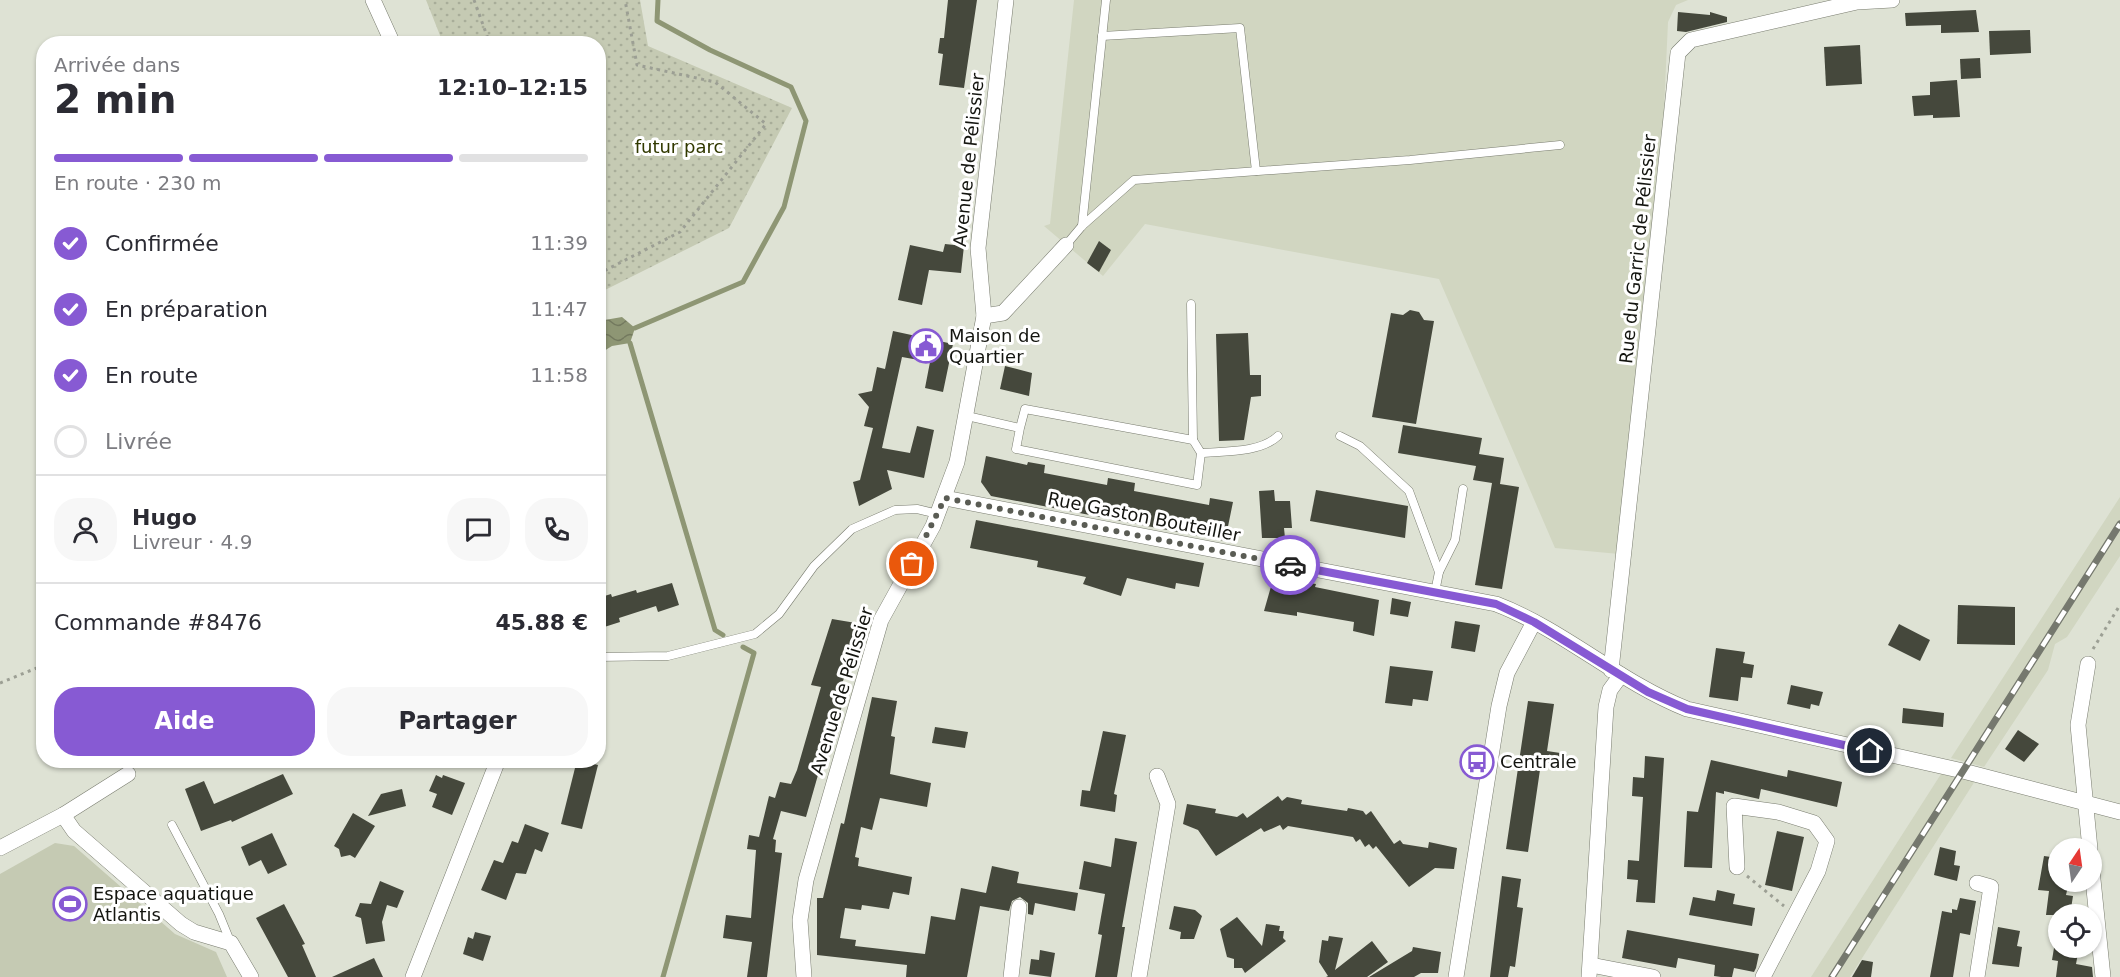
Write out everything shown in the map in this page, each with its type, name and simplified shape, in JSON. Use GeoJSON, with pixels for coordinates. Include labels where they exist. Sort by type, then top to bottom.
{"type":"FeatureCollection","features":[{"type":"Feature","properties":{"kind":"street"},"geometry":{"type":"LineString","coordinates":[[373,0],[389,36]]}},
{"type":"Feature","properties":{"kind":"street","name":"Avenue de Pélissier"},"geometry":{"type":"LineString","coordinates":[[806,977],[800,920],[806,880],[881,620],[945,498],[967,416],[984,316],[978,248],[1006,0]]}},
{"type":"Feature","properties":{"kind":"street","name":"Rue du Garric de Pélissier"},"geometry":{"type":"LineString","coordinates":[[1616,673],[1678,53],[1691,40],[1857,2],[1892,0]]}},
{"type":"Feature","properties":{"kind":"street"},"geometry":{"type":"LineString","coordinates":[[984,316],[1003,313],[1066,245]]}},
{"type":"Feature","properties":{"kind":"street","name":"Rue Gaston Bouteiller"},"geometry":{"type":"LineString","coordinates":[[945,498],[1496,604],[1534,622],[1616,673],[1669,702],[1708,716],[1963,771],[2120,812]]}},
{"type":"Feature","properties":{"kind":"street"},"geometry":{"type":"LineString","coordinates":[[1456,977],[1499,706],[1507,673],[1534,622]]}},
{"type":"Feature","properties":{"kind":"street"},"geometry":{"type":"LineString","coordinates":[[2088,664],[2078,725],[2089,838]]}},
{"type":"Feature","properties":{"kind":"street"},"geometry":{"type":"LineString","coordinates":[[1616,673],[1606,707],[1590,971],[1653,977]]}},
{"type":"Feature","properties":{"kind":"street"},"geometry":{"type":"LineString","coordinates":[[413,977],[495,768]]}},
{"type":"Feature","properties":{"kind":"street"},"geometry":{"type":"LineString","coordinates":[[0,848],[63,815],[128,774]]}},
{"type":"Feature","properties":{"kind":"street"},"geometry":{"type":"LineString","coordinates":[[1139,977],[1168,804],[1157,776]]}},
{"type":"Feature","properties":{"kind":"street"},"geometry":{"type":"LineString","coordinates":[[1737,867],[1734,806],[1778,812],[1814,823],[1827,841],[1818,870],[1762,977]]}},
{"type":"Feature","properties":{"kind":"street"},"geometry":{"type":"LineString","coordinates":[[63,815],[74,831],[181,924],[194,932],[231,943],[251,977]]}},
{"type":"Feature","properties":{"kind":"street"},"geometry":{"type":"LineString","coordinates":[[1977,883],[1991,887],[1977,977]]}},
{"type":"Feature","properties":{"kind":"street"},"geometry":{"type":"LineString","coordinates":[[2094,892],[2103,977]]}},
{"type":"Feature","properties":{"kind":"street"},"geometry":{"type":"LineString","coordinates":[[1011,977],[1019,908]]}},
{"type":"Feature","properties":{"kind":"lane"},"geometry":{"type":"LineString","coordinates":[[1082,226],[1106,0]]}},
{"type":"Feature","properties":{"kind":"lane"},"geometry":{"type":"LineString","coordinates":[[1102,36],[1240,27],[1256,171]]}},
{"type":"Feature","properties":{"kind":"lane"},"geometry":{"type":"LineString","coordinates":[[1066,245],[1082,226],[1134,180],[1560,145]]}},
{"type":"Feature","properties":{"kind":"lane"},"geometry":{"type":"LineString","coordinates":[[1191,304],[1193,440],[1201,453],[1197,485],[1016,449],[1025,409],[1193,440]]}},
{"type":"Feature","properties":{"kind":"lane"},"geometry":{"type":"LineString","coordinates":[[967,416],[1020,428]]}},
{"type":"Feature","properties":{"kind":"lane"},"geometry":{"type":"LineString","coordinates":[[1201,453],[1240,450],[1270,443],[1278,436]]}},
{"type":"Feature","properties":{"kind":"lane"},"geometry":{"type":"LineString","coordinates":[[1340,436],[1360,446],[1408,491],[1439,572]]}},
{"type":"Feature","properties":{"kind":"lane"},"geometry":{"type":"LineString","coordinates":[[1435,592],[1439,572],[1455,540],[1463,489]]}},
{"type":"Feature","properties":{"kind":"lane"},"geometry":{"type":"LineString","coordinates":[[606,657],[668,656],[755,634],[779,614],[814,566],[852,529],[895,510],[917,509],[938,514]]}},
{"type":"Feature","properties":{"kind":"lane"},"geometry":{"type":"LineString","coordinates":[[172,825],[219,914],[231,943]]}},
{"type":"Feature","properties":{"kind":"path"},"geometry":{"type":"LineString","coordinates":[[474,0],[487,36]]}},
{"type":"Feature","properties":{"kind":"path"},"geometry":{"type":"LineString","coordinates":[[606,270],[680,232],[766,124],[715,82],[637,65],[625,0]]}},
{"type":"Feature","properties":{"kind":"path"},"geometry":{"type":"LineString","coordinates":[[2088,664],[2096,641],[2120,605]]}},
{"type":"Feature","properties":{"kind":"path"},"geometry":{"type":"LineString","coordinates":[[0,683],[36,668]]}},
{"type":"Feature","properties":{"kind":"path"},"geometry":{"type":"LineString","coordinates":[[1737,867],[1795,915]]}},
{"type":"Feature","properties":{"kind":"shaded area"},"geometry":{"type":"Polygon","coordinates":[[[1074,0],[1688,0],[1676,5],[1668,22],[1663,131],[1619,554],[1555,548],[1439,279],[1145,224],[1103,276],[1044,226],[1050,224],[1074,0]]]}},
{"type":"Feature","properties":{"kind":"shaded area"},"geometry":{"type":"Polygon","coordinates":[[[2120,497],[2120,556],[2067,637],[2055,644],[2048,670],[1984,767],[1951,758],[2120,497]]]}},
{"type":"Feature","properties":{"kind":"shaded area"},"geometry":{"type":"Polygon","coordinates":[[[1941,774],[1975,781],[1850,977],[1811,977],[1941,774]]]}},
{"type":"Feature","properties":{"kind":"green space","name":"futur parc"},"geometry":{"type":"Polygon","coordinates":[[[426,0],[640,0],[648,46],[792,108],[729,228],[606,290],[606,36],[440,36],[426,0]]]}},
{"type":"Feature","properties":{"kind":"green space","name":"Espace aquatique Atlantis"},"geometry":{"type":"Polygon","coordinates":[[[55,843],[74,846],[175,934],[216,952],[227,977],[0,977],[0,874],[55,843]]]}},
{"type":"Feature","properties":{"kind":"water"},"geometry":{"type":"Polygon","coordinates":[[[622,317],[635,328],[630,343],[612,346],[606,350],[606,320],[622,317]]]}},
{"type":"Feature","properties":{"kind":"building"},"geometry":{"type":"Polygon","coordinates":[[[948,0],[977,0],[964,88],[939,85],[943,54],[938,53],[940,38],[944,38],[948,0]]]}},
{"type":"Feature","properties":{"kind":"building"},"geometry":{"type":"Polygon","coordinates":[[[1976,10],[1979,32],[1941,33],[1941,25],[1906,26],[1905,13],[1976,10]]]}},
{"type":"Feature","properties":{"kind":"building"},"geometry":{"type":"Polygon","coordinates":[[[1678,12],[1710,15],[1710,12],[1727,17],[1727,22],[1686,32],[1677,31],[1678,12]]]}},
{"type":"Feature","properties":{"kind":"building"},"geometry":{"type":"Polygon","coordinates":[[[2030,30],[2031,53],[1990,55],[1989,31],[2030,30]]]}},
{"type":"Feature","properties":{"kind":"building"},"geometry":{"type":"Polygon","coordinates":[[[1860,45],[1862,84],[1826,86],[1824,47],[1860,45]]]}},
{"type":"Feature","properties":{"kind":"building"},"geometry":{"type":"Polygon","coordinates":[[[1980,58],[1981,78],[1961,79],[1960,59],[1980,58]]]}},
{"type":"Feature","properties":{"kind":"building"},"geometry":{"type":"Polygon","coordinates":[[[1957,80],[1960,117],[1914,116],[1912,96],[1930,95],[1930,82],[1957,80]]]}},
{"type":"Feature","properties":{"kind":"building"},"geometry":{"type":"Polygon","coordinates":[[[1099,241],[1111,250],[1099,272],[1087,263],[1099,241]]]}},
{"type":"Feature","properties":{"kind":"building"},"geometry":{"type":"Polygon","coordinates":[[[945,244],[964,246],[961,273],[929,270],[922,305],[898,300],[910,245],[943,252],[945,244]]]}},
{"type":"Feature","properties":{"kind":"building"},"geometry":{"type":"Polygon","coordinates":[[[1410,310],[1419,312],[1424,320],[1434,321],[1416,424],[1372,417],[1391,313],[1403,315],[1410,310]]]}},
{"type":"Feature","properties":{"kind":"building"},"geometry":{"type":"Polygon","coordinates":[[[893,331],[953,344],[943,392],[925,388],[930,362],[902,357],[882,448],[910,453],[917,426],[934,430],[924,478],[887,470],[892,489],[859,506],[853,482],[860,480],[873,428],[864,426],[869,407],[858,394],[872,391],[877,367],[885,369],[893,331]]]}},
{"type":"Feature","properties":{"kind":"building"},"geometry":{"type":"Polygon","coordinates":[[[1248,333],[1250,375],[1261,375],[1261,396],[1251,397],[1244,440],[1219,441],[1216,334],[1248,333]]]}},
{"type":"Feature","properties":{"kind":"building"},"geometry":{"type":"Polygon","coordinates":[[[1005,366],[1032,373],[1029,396],[1000,389],[1005,366]]]}},
{"type":"Feature","properties":{"kind":"building"},"geometry":{"type":"Polygon","coordinates":[[[1403,425],[1482,438],[1479,454],[1504,458],[1500,484],[1519,487],[1502,589],[1475,585],[1492,483],[1473,480],[1476,466],[1398,453],[1403,425]]]}},
{"type":"Feature","properties":{"kind":"building"},"geometry":{"type":"Polygon","coordinates":[[[986,456],[1027,465],[1028,462],[1045,465],[1044,473],[1107,485],[1108,478],[1135,483],[1134,491],[1209,505],[1210,498],[1233,502],[1225,541],[991,496],[981,482],[986,456]]]}},
{"type":"Feature","properties":{"kind":"building"},"geometry":{"type":"Polygon","coordinates":[[[1274,490],[1275,501],[1290,501],[1292,528],[1284,528],[1285,538],[1262,538],[1259,491],[1274,490]]]}},
{"type":"Feature","properties":{"kind":"building"},"geometry":{"type":"Polygon","coordinates":[[[1316,490],[1408,506],[1405,538],[1310,521],[1316,490]]]}},
{"type":"Feature","properties":{"kind":"building"},"geometry":{"type":"Polygon","coordinates":[[[976,520],[1204,563],[1199,587],[1176,583],[1175,589],[1127,578],[1121,596],[1083,584],[1086,577],[1037,567],[1038,561],[970,548],[976,520]]]}},
{"type":"Feature","properties":{"kind":"building"},"geometry":{"type":"Polygon","coordinates":[[[1274,576],[1294,580],[1295,583],[1297,581],[1316,584],[1315,587],[1379,600],[1374,636],[1353,631],[1354,622],[1297,612],[1297,616],[1264,611],[1274,576]]]}},
{"type":"Feature","properties":{"kind":"building"},"geometry":{"type":"Polygon","coordinates":[[[672,583],[679,605],[658,612],[656,606],[619,618],[620,622],[606,626],[606,596],[611,594],[612,597],[636,590],[637,593],[672,583]]]}},
{"type":"Feature","properties":{"kind":"building"},"geometry":{"type":"Polygon","coordinates":[[[1392,598],[1411,602],[1408,617],[1390,614],[1392,598]]]}},
{"type":"Feature","properties":{"kind":"building"},"geometry":{"type":"Polygon","coordinates":[[[1958,605],[2015,607],[2015,645],[1957,644],[1958,605]]]}},
{"type":"Feature","properties":{"kind":"building"},"geometry":{"type":"Polygon","coordinates":[[[832,619],[862,624],[839,693],[845,695],[826,763],[822,761],[806,817],[781,811],[773,839],[776,840],[775,852],[782,853],[767,977],[747,977],[752,942],[723,938],[726,915],[751,918],[756,850],[747,849],[749,835],[759,837],[769,796],[775,798],[780,782],[791,784],[797,770],[821,687],[811,685],[832,619]]]}},
{"type":"Feature","properties":{"kind":"building"},"geometry":{"type":"Polygon","coordinates":[[[1455,621],[1480,625],[1475,652],[1451,648],[1455,621]]]}},
{"type":"Feature","properties":{"kind":"building"},"geometry":{"type":"Polygon","coordinates":[[[1899,624],[1930,640],[1920,661],[1888,645],[1899,624]]]}},
{"type":"Feature","properties":{"kind":"building"},"geometry":{"type":"Polygon","coordinates":[[[1716,648],[1745,652],[1743,663],[1754,665],[1752,678],[1741,677],[1738,701],[1709,697],[1716,648]]]}},
{"type":"Feature","properties":{"kind":"building"},"geometry":{"type":"Polygon","coordinates":[[[1390,666],[1433,671],[1428,701],[1413,699],[1412,706],[1385,703],[1390,666]]]}},
{"type":"Feature","properties":{"kind":"building"},"geometry":{"type":"Polygon","coordinates":[[[1791,685],[1823,692],[1819,706],[1811,704],[1810,709],[1787,704],[1791,685]]]}},
{"type":"Feature","properties":{"kind":"building"},"geometry":{"type":"Polygon","coordinates":[[[872,697],[897,701],[891,736],[895,737],[890,774],[931,783],[927,807],[880,798],[872,830],[861,827],[855,857],[859,858],[858,866],[912,877],[909,895],[893,892],[889,909],[862,905],[861,910],[845,908],[840,938],[856,940],[855,946],[925,954],[931,916],[955,920],[961,888],[986,893],[992,866],[1019,872],[1017,883],[1078,893],[1075,911],[1035,903],[1033,915],[1028,914],[1028,903],[1020,897],[1012,901],[1009,911],[980,906],[967,977],[906,977],[907,965],[817,955],[817,898],[823,898],[841,823],[844,824],[872,697]]]}},
{"type":"Feature","properties":{"kind":"building"},"geometry":{"type":"Polygon","coordinates":[[[1528,701],[1554,704],[1547,751],[1567,754],[1565,767],[1541,763],[1528,852],[1506,849],[1528,701]]]}},
{"type":"Feature","properties":{"kind":"building"},"geometry":{"type":"Polygon","coordinates":[[[1903,708],[1944,713],[1943,727],[1902,723],[1903,708]]]}},
{"type":"Feature","properties":{"kind":"building"},"geometry":{"type":"Polygon","coordinates":[[[935,727],[968,732],[965,748],[932,743],[935,727]]]}},
{"type":"Feature","properties":{"kind":"building"},"geometry":{"type":"Polygon","coordinates":[[[2018,730],[2039,744],[2024,762],[2005,749],[2018,730]]]}},
{"type":"Feature","properties":{"kind":"building"},"geometry":{"type":"Polygon","coordinates":[[[1103,731],[1126,735],[1114,794],[1117,795],[1115,812],[1080,806],[1082,790],[1090,791],[1103,731]]]}},
{"type":"Feature","properties":{"kind":"building"},"geometry":{"type":"Polygon","coordinates":[[[1645,756],[1664,758],[1655,903],[1636,902],[1638,880],[1627,879],[1628,860],[1639,861],[1643,797],[1632,796],[1633,777],[1644,778],[1645,756]]]}},
{"type":"Feature","properties":{"kind":"building"},"geometry":{"type":"Polygon","coordinates":[[[1711,760],[1787,777],[1788,770],[1842,782],[1837,807],[1761,789],[1759,799],[1724,791],[1724,794],[1716,792],[1712,868],[1684,867],[1687,811],[1698,812],[1711,760]]]}},
{"type":"Feature","properties":{"kind":"building"},"geometry":{"type":"Polygon","coordinates":[[[575,768],[597,768],[582,829],[561,824],[575,768]]]}},
{"type":"Feature","properties":{"kind":"building"},"geometry":{"type":"Polygon","coordinates":[[[283,774],[293,794],[232,822],[231,820],[201,831],[185,789],[204,781],[214,804],[283,774]]]}},
{"type":"Feature","properties":{"kind":"building"},"geometry":{"type":"Polygon","coordinates":[[[436,775],[442,778],[443,775],[465,783],[452,815],[432,807],[437,794],[429,791],[436,775]]]}},
{"type":"Feature","properties":{"kind":"building"},"geometry":{"type":"Polygon","coordinates":[[[402,789],[406,806],[368,816],[381,794],[402,789]]]}},
{"type":"Feature","properties":{"kind":"building"},"geometry":{"type":"Polygon","coordinates":[[[1278,796],[1282,801],[1287,797],[1302,800],[1301,804],[1347,811],[1348,808],[1363,811],[1366,815],[1371,811],[1394,844],[1400,840],[1403,844],[1428,848],[1429,842],[1457,848],[1454,869],[1435,868],[1409,887],[1376,846],[1373,849],[1369,844],[1365,847],[1360,839],[1356,842],[1353,837],[1288,826],[1283,830],[1280,825],[1264,832],[1261,828],[1216,856],[1198,830],[1183,824],[1187,804],[1216,809],[1215,813],[1237,817],[1243,813],[1247,818],[1278,796]]]}},
{"type":"Feature","properties":{"kind":"building"},"geometry":{"type":"Polygon","coordinates":[[[353,813],[375,826],[355,858],[350,855],[341,857],[339,849],[334,846],[353,813]]]}},
{"type":"Feature","properties":{"kind":"building"},"geometry":{"type":"Polygon","coordinates":[[[525,824],[549,833],[542,852],[535,849],[526,874],[516,873],[506,900],[481,890],[494,860],[503,863],[512,841],[518,843],[525,824]]]}},
{"type":"Feature","properties":{"kind":"building"},"geometry":{"type":"Polygon","coordinates":[[[1777,831],[1804,837],[1792,891],[1765,885],[1777,831]]]}},
{"type":"Feature","properties":{"kind":"building"},"geometry":{"type":"Polygon","coordinates":[[[272,833],[287,865],[268,874],[261,860],[249,866],[241,847],[272,833]]]}},
{"type":"Feature","properties":{"kind":"building"},"geometry":{"type":"Polygon","coordinates":[[[1115,838],[1137,842],[1122,927],[1125,927],[1117,977],[1095,977],[1102,935],[1098,934],[1105,894],[1079,889],[1084,861],[1111,867],[1115,838]]]}},
{"type":"Feature","properties":{"kind":"building"},"geometry":{"type":"Polygon","coordinates":[[[1940,847],[1956,851],[1954,865],[1960,866],[1957,881],[1934,875],[1940,847]]]}},
{"type":"Feature","properties":{"kind":"building"},"geometry":{"type":"Polygon","coordinates":[[[2044,856],[2048,857],[2048,891],[2038,890],[2044,856]]]}},
{"type":"Feature","properties":{"kind":"building"},"geometry":{"type":"Polygon","coordinates":[[[1502,876],[1521,879],[1517,907],[1523,908],[1515,967],[1510,966],[1508,977],[1490,977],[1502,876]]]}},
{"type":"Feature","properties":{"kind":"building"},"geometry":{"type":"Polygon","coordinates":[[[380,881],[404,891],[397,908],[387,905],[382,922],[385,941],[366,944],[361,918],[355,916],[360,903],[371,904],[380,881]]]}},
{"type":"Feature","properties":{"kind":"building"},"geometry":{"type":"Polygon","coordinates":[[[1717,890],[1735,894],[1733,904],[1755,908],[1752,926],[1689,915],[1693,897],[1715,901],[1717,890]]]}},
{"type":"Feature","properties":{"kind":"building"},"geometry":{"type":"Polygon","coordinates":[[[2049,892],[2067,892],[2066,895],[2073,896],[2072,904],[2048,904],[2048,915],[2046,915],[2049,892]]]}},
{"type":"Feature","properties":{"kind":"building"},"geometry":{"type":"Polygon","coordinates":[[[1960,898],[1976,901],[1970,935],[1960,933],[1953,977],[1930,977],[1942,911],[1952,913],[1952,909],[1957,910],[1960,898]]]}},
{"type":"Feature","properties":{"kind":"building"},"geometry":{"type":"Polygon","coordinates":[[[284,904],[305,944],[302,945],[316,977],[288,977],[256,918],[284,904]]]}},
{"type":"Feature","properties":{"kind":"building"},"geometry":{"type":"Polygon","coordinates":[[[1174,906],[1195,910],[1202,916],[1194,939],[1180,939],[1181,932],[1169,929],[1174,906]]]}},
{"type":"Feature","properties":{"kind":"building"},"geometry":{"type":"Polygon","coordinates":[[[1237,917],[1262,946],[1266,924],[1280,926],[1279,931],[1284,931],[1283,938],[1286,941],[1245,973],[1242,968],[1234,968],[1234,959],[1227,957],[1220,929],[1237,917]]]}},
{"type":"Feature","properties":{"kind":"building"},"geometry":{"type":"Polygon","coordinates":[[[1998,927],[2020,931],[2017,946],[2022,947],[2019,967],[1992,964],[1998,927]]]}},
{"type":"Feature","properties":{"kind":"building"},"geometry":{"type":"Polygon","coordinates":[[[1627,930],[1759,954],[1756,968],[1754,972],[1734,968],[1732,977],[1721,977],[1714,976],[1715,965],[1678,958],[1676,968],[1622,958],[1627,930]]]}},
{"type":"Feature","properties":{"kind":"building"},"geometry":{"type":"Polygon","coordinates":[[[475,932],[491,936],[483,961],[463,954],[468,937],[473,939],[475,932]]]}},
{"type":"Feature","properties":{"kind":"building"},"geometry":{"type":"Polygon","coordinates":[[[1329,936],[1343,938],[1335,970],[1372,941],[1388,962],[1367,977],[1326,977],[1328,976],[1319,962],[1322,940],[1328,941],[1329,936]]]}},
{"type":"Feature","properties":{"kind":"building"},"geometry":{"type":"Polygon","coordinates":[[[1413,947],[1441,952],[1438,973],[1421,973],[1414,977],[1369,977],[1412,951],[1413,947]]]}},
{"type":"Feature","properties":{"kind":"building"},"geometry":{"type":"Polygon","coordinates":[[[1040,950],[1055,953],[1051,977],[1029,974],[1031,959],[1039,960],[1040,950]]]}},
{"type":"Feature","properties":{"kind":"building"},"geometry":{"type":"Polygon","coordinates":[[[374,958],[383,977],[332,977],[374,958]]]}},
{"type":"Feature","properties":{"kind":"building"},"geometry":{"type":"Polygon","coordinates":[[[2052,958],[2077,958],[2076,964],[2092,967],[2093,977],[2056,977],[2058,961],[2052,960],[2052,958]]]}},
{"type":"Feature","properties":{"kind":"building"},"geometry":{"type":"Polygon","coordinates":[[[1862,960],[1873,962],[1871,977],[1852,977],[1862,960]]]}},
{"type":"Feature","properties":{"kind":"waterway"},"geometry":{"type":"LineString","coordinates":[[635,328],[743,282],[784,207],[806,121],[791,87],[710,50],[657,21],[658,0]]}},
{"type":"Feature","properties":{"kind":"waterway"},"geometry":{"type":"LineString","coordinates":[[630,343],[715,630],[723,635]]}},
{"type":"Feature","properties":{"kind":"waterway"},"geometry":{"type":"LineString","coordinates":[[663,977],[754,653],[743,647]]}},
{"type":"Feature","properties":{"kind":"railway"},"geometry":{"type":"LineString","coordinates":[[1832,977],[2120,524]]}},
{"type":"Feature","properties":{"kind":"way so far"},"geometry":{"type":"LineString","coordinates":[[912,564],[945,498],[1290,565]]}},
{"type":"Feature","properties":{"kind":"place","name":"Maison de Quartier"},"geometry":{"type":"Point","coordinates":[926,346]}},
{"type":"Feature","properties":{"kind":"place","name":"Centrale"},"geometry":{"type":"Point","coordinates":[1477,762]}},
{"type":"Feature","properties":{"kind":"place","name":"Espace aquatique Atlantis"},"geometry":{"type":"Point","coordinates":[70,904]}},
{"type":"Feature","properties":{"kind":"route"},"geometry":{"type":"LineString","coordinates":[[1290,565],[1496,604],[1534,622],[1648,692],[1669,702],[1708,716],[1870,751]]}}]}
